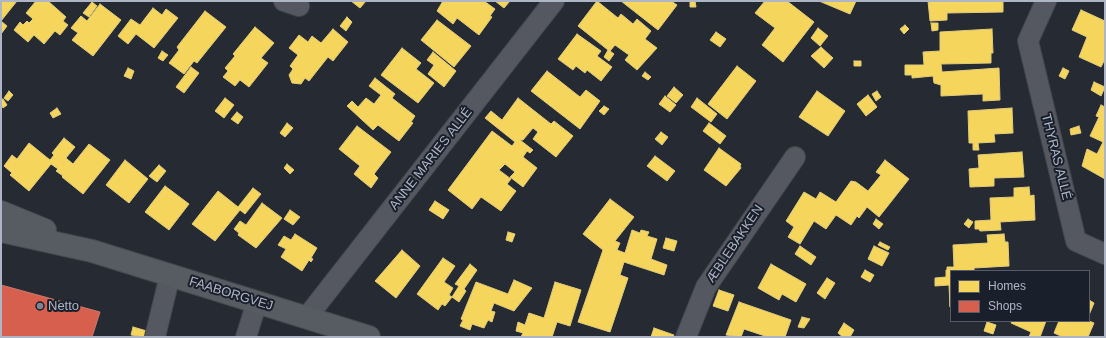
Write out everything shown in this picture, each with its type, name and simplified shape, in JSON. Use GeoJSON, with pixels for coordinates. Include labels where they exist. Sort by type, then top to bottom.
{"type":"FeatureCollection","features":[{"type":"Feature","properties":{"kind":"main road","name":"FAABORGVEJ"},"geometry":{"type":"LineString","coordinates":[[1,212],[92,251]]}},
{"type":"Feature","properties":{"kind":"main road","name":"FAABORGVEJ"},"geometry":{"type":"LineString","coordinates":[[1,231],[92,251],[369,337]]}},
{"type":"Feature","properties":{"kind":"street","name":"ANNE MARIES ALLÉ"},"geometry":{"type":"LineString","coordinates":[[307,317],[554,1]]}},
{"type":"Feature","properties":{"kind":"street","name":"THYRAS ALLÉ"},"geometry":{"type":"LineString","coordinates":[[1046,1],[1028,41],[1076,241],[1105,254]]}},
{"type":"Feature","properties":{"kind":"street","name":"ÆBLEBAKKEN"},"geometry":{"type":"LineString","coordinates":[[686,337],[706,287],[795,157]]}},
{"type":"Feature","properties":{"kind":"street"},"geometry":{"type":"LineString","coordinates":[[155,337],[170,275]]}},
{"type":"Feature","properties":{"kind":"street"},"geometry":{"type":"LineString","coordinates":[[246,337],[257,302]]}},
{"type":"Feature","properties":{"kind":"building: Homes"},"geometry":{"type":"Polygon","coordinates":[[[1,1],[17,1],[1,21],[1,1]]]}},
{"type":"Feature","properties":{"kind":"building: Homes"},"geometry":{"type":"Polygon","coordinates":[[[36,1],[48,1],[66,17],[63,21],[68,25],[60,35],[55,31],[44,44],[34,35],[28,42],[14,30],[20,22],[23,25],[27,21],[29,23],[33,19],[26,13],[36,1]]]}},
{"type":"Feature","properties":{"kind":"building: Homes"},"geometry":{"type":"Polygon","coordinates":[[[351,1],[366,1],[360,8],[351,1]]]}},
{"type":"Feature","properties":{"kind":"building: Homes"},"geometry":{"type":"Polygon","coordinates":[[[443,1],[484,1],[495,9],[490,16],[492,17],[479,35],[457,18],[453,24],[437,11],[443,1]]]}},
{"type":"Feature","properties":{"kind":"building: Homes"},"geometry":{"type":"Polygon","coordinates":[[[495,1],[510,1],[504,8],[495,1]]]}},
{"type":"Feature","properties":{"kind":"building: Homes"},"geometry":{"type":"Polygon","coordinates":[[[597,1],[618,18],[621,14],[633,24],[637,19],[651,31],[645,39],[657,48],[637,70],[625,60],[629,55],[615,45],[610,51],[614,54],[609,61],[604,57],[608,50],[578,26],[597,1]]]}},
{"type":"Feature","properties":{"kind":"building: Homes"},"geometry":{"type":"Polygon","coordinates":[[[621,1],[671,1],[677,5],[658,30],[621,1]]]}},
{"type":"Feature","properties":{"kind":"building: Homes"},"geometry":{"type":"Polygon","coordinates":[[[690,1],[695,1],[696,7],[690,7],[690,1]]]}},
{"type":"Feature","properties":{"kind":"building: Homes"},"geometry":{"type":"Polygon","coordinates":[[[765,1],[787,1],[814,22],[783,62],[762,45],[775,28],[755,13],[765,1]]]}},
{"type":"Feature","properties":{"kind":"building: Homes"},"geometry":{"type":"Polygon","coordinates":[[[819,1],[856,1],[850,14],[819,1]]]}},
{"type":"Feature","properties":{"kind":"building: Homes"},"geometry":{"type":"Polygon","coordinates":[[[928,1],[1003,1],[1003,12],[947,13],[947,20],[930,21],[928,1]]]}},
{"type":"Feature","properties":{"kind":"building: Homes"},"geometry":{"type":"Polygon","coordinates":[[[92,2],[97,6],[89,17],[83,13],[92,2]]]}},
{"type":"Feature","properties":{"kind":"building: Homes"},"geometry":{"type":"Polygon","coordinates":[[[100,4],[121,20],[93,56],[72,40],[78,33],[71,28],[81,16],[87,21],[100,4]]]}},
{"type":"Feature","properties":{"kind":"building: Homes"},"geometry":{"type":"Polygon","coordinates":[[[153,8],[162,15],[166,9],[178,18],[154,48],[136,34],[128,44],[118,36],[131,19],[140,25],[153,8]]]}},
{"type":"Feature","properties":{"kind":"building: Homes"},"geometry":{"type":"Polygon","coordinates":[[[1081,10],[1105,21],[1105,59],[1101,67],[1079,57],[1087,37],[1072,30],[1081,10]]]}},
{"type":"Feature","properties":{"kind":"building: Homes"},"geometry":{"type":"Polygon","coordinates":[[[205,11],[226,27],[197,63],[194,61],[184,74],[169,63],[179,50],[177,47],[205,11]]]}},
{"type":"Feature","properties":{"kind":"building: Homes"},"geometry":{"type":"Polygon","coordinates":[[[347,17],[352,22],[346,31],[340,26],[347,17]]]}},
{"type":"Feature","properties":{"kind":"building: Homes"},"geometry":{"type":"Polygon","coordinates":[[[437,20],[471,46],[454,67],[421,40],[437,20]]]}},
{"type":"Feature","properties":{"kind":"building: Homes"},"geometry":{"type":"Polygon","coordinates":[[[1,21],[7,26],[1,34],[1,21]]]}},
{"type":"Feature","properties":{"kind":"building: Homes"},"geometry":{"type":"Polygon","coordinates":[[[931,23],[938,23],[938,30],[932,31],[931,23]]]}},
{"type":"Feature","properties":{"kind":"building: Homes"},"geometry":{"type":"Polygon","coordinates":[[[905,25],[909,29],[904,34],[900,29],[905,25]]]}},
{"type":"Feature","properties":{"kind":"building: Homes"},"geometry":{"type":"Polygon","coordinates":[[[255,27],[274,43],[261,58],[268,63],[249,87],[240,80],[235,86],[223,77],[228,71],[225,68],[235,56],[233,54],[255,27]]]}},
{"type":"Feature","properties":{"kind":"building: Homes"},"geometry":{"type":"Polygon","coordinates":[[[818,28],[828,36],[820,46],[811,38],[818,28]]]}},
{"type":"Feature","properties":{"kind":"building: Homes"},"geometry":{"type":"Polygon","coordinates":[[[333,29],[348,42],[333,61],[328,57],[309,81],[305,78],[301,84],[292,83],[289,75],[293,69],[290,66],[298,55],[289,48],[299,35],[308,42],[312,36],[321,43],[333,29]]]}},
{"type":"Feature","properties":{"kind":"building: Homes"},"geometry":{"type":"Polygon","coordinates":[[[992,29],[993,53],[991,53],[991,63],[941,64],[942,72],[999,68],[1000,100],[983,101],[983,94],[941,96],[941,85],[934,83],[933,76],[912,78],[912,75],[905,75],[905,65],[924,65],[923,52],[940,51],[940,32],[992,29]]]}},
{"type":"Feature","properties":{"kind":"building: Homes"},"geometry":{"type":"Polygon","coordinates":[[[716,32],[726,39],[720,47],[710,40],[716,32]]]}},
{"type":"Feature","properties":{"kind":"building: Homes"},"geometry":{"type":"Polygon","coordinates":[[[577,34],[601,51],[597,56],[612,67],[601,81],[587,70],[585,73],[576,66],[573,70],[558,59],[577,34]]]}},
{"type":"Feature","properties":{"kind":"building: Homes"},"geometry":{"type":"Polygon","coordinates":[[[821,47],[833,58],[824,68],[811,56],[821,47]]]}},
{"type":"Feature","properties":{"kind":"building: Homes"},"geometry":{"type":"Polygon","coordinates":[[[402,48],[421,63],[416,69],[434,83],[418,103],[381,75],[402,48]]]}},
{"type":"Feature","properties":{"kind":"building: Homes"},"geometry":{"type":"Polygon","coordinates":[[[162,51],[168,55],[163,61],[158,58],[162,51]]]}},
{"type":"Feature","properties":{"kind":"building: Homes"},"geometry":{"type":"Polygon","coordinates":[[[433,52],[456,71],[444,87],[428,74],[434,65],[427,60],[433,52]]]}},
{"type":"Feature","properties":{"kind":"building: Homes"},"geometry":{"type":"Polygon","coordinates":[[[854,61],[861,61],[861,66],[854,66],[854,61]]]}},
{"type":"Feature","properties":{"kind":"building: Homes"},"geometry":{"type":"Polygon","coordinates":[[[737,66],[756,81],[727,119],[708,104],[737,66]]]}},
{"type":"Feature","properties":{"kind":"building: Homes"},"geometry":{"type":"Polygon","coordinates":[[[191,67],[199,73],[184,93],[176,87],[191,67]]]}},
{"type":"Feature","properties":{"kind":"building: Homes"},"geometry":{"type":"Polygon","coordinates":[[[128,68],[134,71],[131,79],[124,76],[128,68]]]}},
{"type":"Feature","properties":{"kind":"building: Homes"},"geometry":{"type":"Polygon","coordinates":[[[1063,68],[1069,71],[1065,79],[1059,76],[1063,68]]]}},
{"type":"Feature","properties":{"kind":"building: Homes"},"geometry":{"type":"Polygon","coordinates":[[[547,71],[580,97],[586,90],[600,101],[580,129],[531,91],[547,71]]]}},
{"type":"Feature","properties":{"kind":"building: Homes"},"geometry":{"type":"Polygon","coordinates":[[[645,72],[651,77],[648,80],[642,76],[645,72]]]}},
{"type":"Feature","properties":{"kind":"building: Homes"},"geometry":{"type":"Polygon","coordinates":[[[375,78],[395,94],[392,98],[415,116],[411,122],[413,123],[399,141],[378,125],[373,130],[347,106],[352,101],[358,107],[366,98],[374,104],[381,95],[369,86],[375,78]]]}},
{"type":"Feature","properties":{"kind":"building: Homes"},"geometry":{"type":"Polygon","coordinates":[[[1094,82],[1105,87],[1101,96],[1091,90],[1094,82]]]}},
{"type":"Feature","properties":{"kind":"building: Homes"},"geometry":{"type":"Polygon","coordinates":[[[674,87],[683,95],[676,103],[667,96],[674,87]]]}},
{"type":"Feature","properties":{"kind":"building: Homes"},"geometry":{"type":"Polygon","coordinates":[[[9,91],[13,95],[8,101],[4,98],[9,91]]]}},
{"type":"Feature","properties":{"kind":"building: Homes"},"geometry":{"type":"Polygon","coordinates":[[[817,91],[845,111],[828,136],[799,117],[817,91]]]}},
{"type":"Feature","properties":{"kind":"building: Homes"},"geometry":{"type":"Polygon","coordinates":[[[877,91],[881,97],[876,101],[872,94],[877,91]]]}},
{"type":"Feature","properties":{"kind":"building: Homes"},"geometry":{"type":"Polygon","coordinates":[[[868,95],[877,107],[866,116],[857,104],[868,95]]]}},
{"type":"Feature","properties":{"kind":"building: Homes"},"geometry":{"type":"Polygon","coordinates":[[[665,96],[676,105],[670,112],[659,104],[665,96]]]}},
{"type":"Feature","properties":{"kind":"building: Homes"},"geometry":{"type":"Polygon","coordinates":[[[225,98],[234,105],[224,118],[215,111],[225,98]]]}},
{"type":"Feature","properties":{"kind":"building: Homes"},"geometry":{"type":"Polygon","coordinates":[[[518,98],[551,124],[554,121],[573,136],[556,157],[533,139],[538,132],[533,128],[523,140],[520,140],[533,150],[530,153],[527,151],[523,157],[537,168],[523,187],[510,177],[515,172],[505,164],[499,170],[511,179],[507,184],[516,191],[501,211],[481,197],[472,209],[448,190],[492,131],[512,146],[515,142],[485,118],[491,111],[502,120],[518,98]]]}},
{"type":"Feature","properties":{"kind":"building: Homes"},"geometry":{"type":"Polygon","coordinates":[[[697,98],[717,114],[711,122],[691,107],[697,98]]]}},
{"type":"Feature","properties":{"kind":"building: Homes"},"geometry":{"type":"Polygon","coordinates":[[[3,99],[7,105],[3,108],[1,100],[3,99]]]}},
{"type":"Feature","properties":{"kind":"building: Homes"},"geometry":{"type":"Polygon","coordinates":[[[1101,105],[1105,107],[1105,179],[1082,166],[1087,149],[1097,154],[1103,142],[1090,136],[1099,117],[1096,116],[1101,105]]]}},
{"type":"Feature","properties":{"kind":"building: Homes"},"geometry":{"type":"Polygon","coordinates":[[[604,106],[609,109],[604,115],[599,111],[604,106]]]}},
{"type":"Feature","properties":{"kind":"building: Homes"},"geometry":{"type":"Polygon","coordinates":[[[57,108],[61,114],[53,118],[50,113],[57,108]]]}},
{"type":"Feature","properties":{"kind":"building: Homes"},"geometry":{"type":"Polygon","coordinates":[[[1012,108],[1013,133],[994,134],[995,142],[978,143],[979,150],[973,150],[973,143],[969,143],[968,111],[1012,108]]]}},
{"type":"Feature","properties":{"kind":"building: Homes"},"geometry":{"type":"Polygon","coordinates":[[[237,112],[243,117],[238,124],[231,119],[237,112]]]}},
{"type":"Feature","properties":{"kind":"building: Homes"},"geometry":{"type":"Polygon","coordinates":[[[287,123],[293,128],[285,137],[280,133],[287,123]]]}},
{"type":"Feature","properties":{"kind":"building: Homes"},"geometry":{"type":"Polygon","coordinates":[[[709,123],[726,136],[720,144],[703,131],[709,123]]]}},
{"type":"Feature","properties":{"kind":"building: Homes"},"geometry":{"type":"Polygon","coordinates":[[[357,126],[391,152],[374,174],[378,178],[371,188],[354,174],[360,166],[339,149],[357,126]]]}},
{"type":"Feature","properties":{"kind":"building: Homes"},"geometry":{"type":"Polygon","coordinates":[[[1079,126],[1081,133],[1071,135],[1070,129],[1079,126]]]}},
{"type":"Feature","properties":{"kind":"building: Homes"},"geometry":{"type":"Polygon","coordinates":[[[661,132],[668,137],[662,145],[655,139],[661,132]]]}},
{"type":"Feature","properties":{"kind":"building: Homes"},"geometry":{"type":"Polygon","coordinates":[[[64,138],[75,147],[66,158],[73,164],[89,144],[110,160],[83,194],[62,177],[63,176],[56,171],[58,169],[51,164],[29,191],[10,175],[12,173],[4,166],[12,155],[17,159],[29,143],[50,160],[54,155],[52,153],[64,138]]]}},
{"type":"Feature","properties":{"kind":"building: Homes"},"geometry":{"type":"Polygon","coordinates":[[[719,148],[741,164],[741,168],[726,186],[704,170],[719,148]]]}},
{"type":"Feature","properties":{"kind":"building: Homes"},"geometry":{"type":"Polygon","coordinates":[[[1022,152],[1024,177],[994,178],[994,186],[970,187],[969,169],[979,168],[978,155],[1022,152]]]}},
{"type":"Feature","properties":{"kind":"building: Homes"},"geometry":{"type":"Polygon","coordinates":[[[655,156],[675,171],[667,181],[647,166],[655,156]]]}},
{"type":"Feature","properties":{"kind":"building: Homes"},"geometry":{"type":"Polygon","coordinates":[[[125,160],[148,179],[129,203],[106,185],[125,160]]]}},
{"type":"Feature","properties":{"kind":"building: Homes"},"geometry":{"type":"Polygon","coordinates":[[[885,160],[909,179],[879,217],[867,207],[859,218],[857,216],[851,225],[836,215],[826,229],[814,221],[800,244],[788,237],[794,227],[786,221],[804,192],[816,199],[820,192],[836,202],[851,181],[856,182],[868,191],[881,175],[876,172],[885,160]]]}},
{"type":"Feature","properties":{"kind":"building: Homes"},"geometry":{"type":"Polygon","coordinates":[[[287,164],[294,170],[290,174],[284,168],[287,164]]]}},
{"type":"Feature","properties":{"kind":"building: Homes"},"geometry":{"type":"Polygon","coordinates":[[[159,165],[166,171],[157,182],[149,176],[159,165]]]}},
{"type":"Feature","properties":{"kind":"building: Homes"},"geometry":{"type":"Polygon","coordinates":[[[165,186],[189,204],[169,230],[145,212],[165,186]]]}},
{"type":"Feature","properties":{"kind":"building: Homes"},"geometry":{"type":"Polygon","coordinates":[[[1029,187],[1030,196],[1034,195],[1035,220],[1000,222],[1001,230],[980,231],[979,229],[975,229],[975,221],[991,220],[990,198],[1014,197],[1014,188],[1029,187]]]}},
{"type":"Feature","properties":{"kind":"building: Homes"},"geometry":{"type":"Polygon","coordinates":[[[253,188],[261,194],[245,214],[240,210],[215,241],[192,224],[218,191],[238,207],[253,188]]]}},
{"type":"Feature","properties":{"kind":"building: Homes"},"geometry":{"type":"Polygon","coordinates":[[[610,199],[634,217],[615,241],[620,243],[617,250],[625,253],[632,230],[640,233],[641,230],[649,232],[647,236],[657,239],[651,259],[667,265],[664,275],[624,262],[620,275],[628,278],[610,332],[578,322],[603,250],[583,234],[610,199]]]}},
{"type":"Feature","properties":{"kind":"building: Homes"},"geometry":{"type":"Polygon","coordinates":[[[435,201],[449,210],[443,219],[429,210],[435,201]]]}},
{"type":"Feature","properties":{"kind":"building: Homes"},"geometry":{"type":"Polygon","coordinates":[[[262,203],[282,218],[256,248],[238,235],[239,233],[234,229],[240,221],[246,225],[262,203]]]}},
{"type":"Feature","properties":{"kind":"building: Homes"},"geometry":{"type":"Polygon","coordinates":[[[290,210],[300,217],[293,225],[284,219],[290,210]]]}},
{"type":"Feature","properties":{"kind":"building: Homes"},"geometry":{"type":"Polygon","coordinates":[[[876,219],[883,224],[879,229],[873,224],[876,219]]]}},
{"type":"Feature","properties":{"kind":"building: Homes"},"geometry":{"type":"Polygon","coordinates":[[[968,219],[973,222],[969,228],[964,224],[968,219]]]}},
{"type":"Feature","properties":{"kind":"building: Homes"},"geometry":{"type":"Polygon","coordinates":[[[508,232],[515,234],[512,242],[506,240],[508,232]]]}},
{"type":"Feature","properties":{"kind":"building: Homes"},"geometry":{"type":"Polygon","coordinates":[[[295,234],[317,248],[311,258],[313,259],[311,262],[309,260],[302,271],[281,257],[286,249],[278,245],[284,236],[291,240],[295,234]]]}},
{"type":"Feature","properties":{"kind":"building: Homes"},"geometry":{"type":"Polygon","coordinates":[[[1004,234],[1005,242],[1008,242],[1009,266],[974,268],[974,270],[950,270],[950,307],[949,285],[935,286],[935,278],[946,277],[947,267],[954,267],[953,245],[988,243],[987,235],[1004,234]]]}},
{"type":"Feature","properties":{"kind":"building: Homes"},"geometry":{"type":"Polygon","coordinates":[[[666,238],[677,241],[674,251],[663,248],[666,238]]]}},
{"type":"Feature","properties":{"kind":"building: Homes"},"geometry":{"type":"Polygon","coordinates":[[[880,242],[890,247],[888,250],[878,245],[880,242]]]}},
{"type":"Feature","properties":{"kind":"building: Homes"},"geometry":{"type":"Polygon","coordinates":[[[800,246],[816,257],[811,265],[795,254],[800,246]]]}},
{"type":"Feature","properties":{"kind":"building: Homes"},"geometry":{"type":"Polygon","coordinates":[[[874,246],[889,253],[882,266],[868,259],[874,246]]]}},
{"type":"Feature","properties":{"kind":"building: Homes"},"geometry":{"type":"Polygon","coordinates":[[[402,250],[420,266],[396,298],[375,281],[402,250]]]}},
{"type":"Feature","properties":{"kind":"building: Homes"},"geometry":{"type":"Polygon","coordinates":[[[443,258],[455,266],[444,282],[453,288],[449,295],[452,297],[445,306],[442,304],[438,310],[417,294],[443,258]]]}},
{"type":"Feature","properties":{"kind":"building: Homes"},"geometry":{"type":"Polygon","coordinates":[[[470,264],[477,270],[464,289],[466,291],[459,302],[452,297],[459,286],[455,284],[470,264]]]}},
{"type":"Feature","properties":{"kind":"building: Homes"},"geometry":{"type":"Polygon","coordinates":[[[771,264],[806,284],[796,302],[782,294],[779,300],[758,288],[771,264]]]}},
{"type":"Feature","properties":{"kind":"building: Homes"},"geometry":{"type":"Polygon","coordinates":[[[865,270],[874,275],[870,282],[861,277],[865,270]]]}},
{"type":"Feature","properties":{"kind":"building: Homes"},"geometry":{"type":"Polygon","coordinates":[[[827,278],[835,283],[825,299],[817,293],[827,278]]]}},
{"type":"Feature","properties":{"kind":"building: Homes"},"geometry":{"type":"Polygon","coordinates":[[[514,280],[532,288],[514,311],[494,303],[491,311],[495,312],[492,322],[488,320],[484,328],[472,324],[470,330],[460,326],[463,320],[461,319],[476,282],[508,294],[514,280]]]}},
{"type":"Feature","properties":{"kind":"building: Homes"},"geometry":{"type":"Polygon","coordinates":[[[555,282],[581,290],[570,326],[557,322],[552,337],[521,337],[523,333],[516,331],[518,322],[525,325],[529,313],[544,318],[555,282]]]}},
{"type":"Feature","properties":{"kind":"building: Homes"},"geometry":{"type":"Polygon","coordinates":[[[719,290],[734,295],[728,311],[713,306],[719,290]]]}},
{"type":"Feature","properties":{"kind":"building: Homes"},"geometry":{"type":"Polygon","coordinates":[[[1090,301],[1094,303],[1090,313],[1090,301]]]}},
{"type":"Feature","properties":{"kind":"building: Homes"},"geometry":{"type":"Polygon","coordinates":[[[739,302],[791,320],[785,337],[768,337],[744,329],[741,337],[726,335],[739,302]]]}},
{"type":"Feature","properties":{"kind":"building: Homes"},"geometry":{"type":"Polygon","coordinates":[[[802,317],[810,319],[804,328],[798,327],[802,317]]]}},
{"type":"Feature","properties":{"kind":"building: Homes"},"geometry":{"type":"Polygon","coordinates":[[[1090,321],[1094,323],[1088,337],[1063,337],[1054,333],[1059,322],[1090,321]]]}},
{"type":"Feature","properties":{"kind":"building: Homes"},"geometry":{"type":"Polygon","coordinates":[[[987,322],[996,325],[993,334],[984,331],[987,322]]]}},
{"type":"Feature","properties":{"kind":"building: Homes"},"geometry":{"type":"Polygon","coordinates":[[[1046,322],[1040,337],[1029,337],[1031,332],[1011,323],[1046,322]]]}},
{"type":"Feature","properties":{"kind":"building: Homes"},"geometry":{"type":"Polygon","coordinates":[[[844,323],[854,330],[850,337],[843,337],[838,333],[844,323]]]}},
{"type":"Feature","properties":{"kind":"building: Homes"},"geometry":{"type":"Polygon","coordinates":[[[133,327],[147,331],[146,337],[131,335],[133,327]]]}},
{"type":"Feature","properties":{"kind":"building: Homes"},"geometry":{"type":"Polygon","coordinates":[[[654,328],[674,335],[673,337],[651,337],[654,328]]]}},
{"type":"Feature","properties":{"kind":"building: Shops","name":"Netto"},"geometry":{"type":"Polygon","coordinates":[[[1,285],[100,312],[92,337],[1,337],[1,285]]]}},
{"type":"Feature","properties":{"kind":"place","name":"Netto"},"geometry":{"type":"Point","coordinates":[40,306]}}]}
